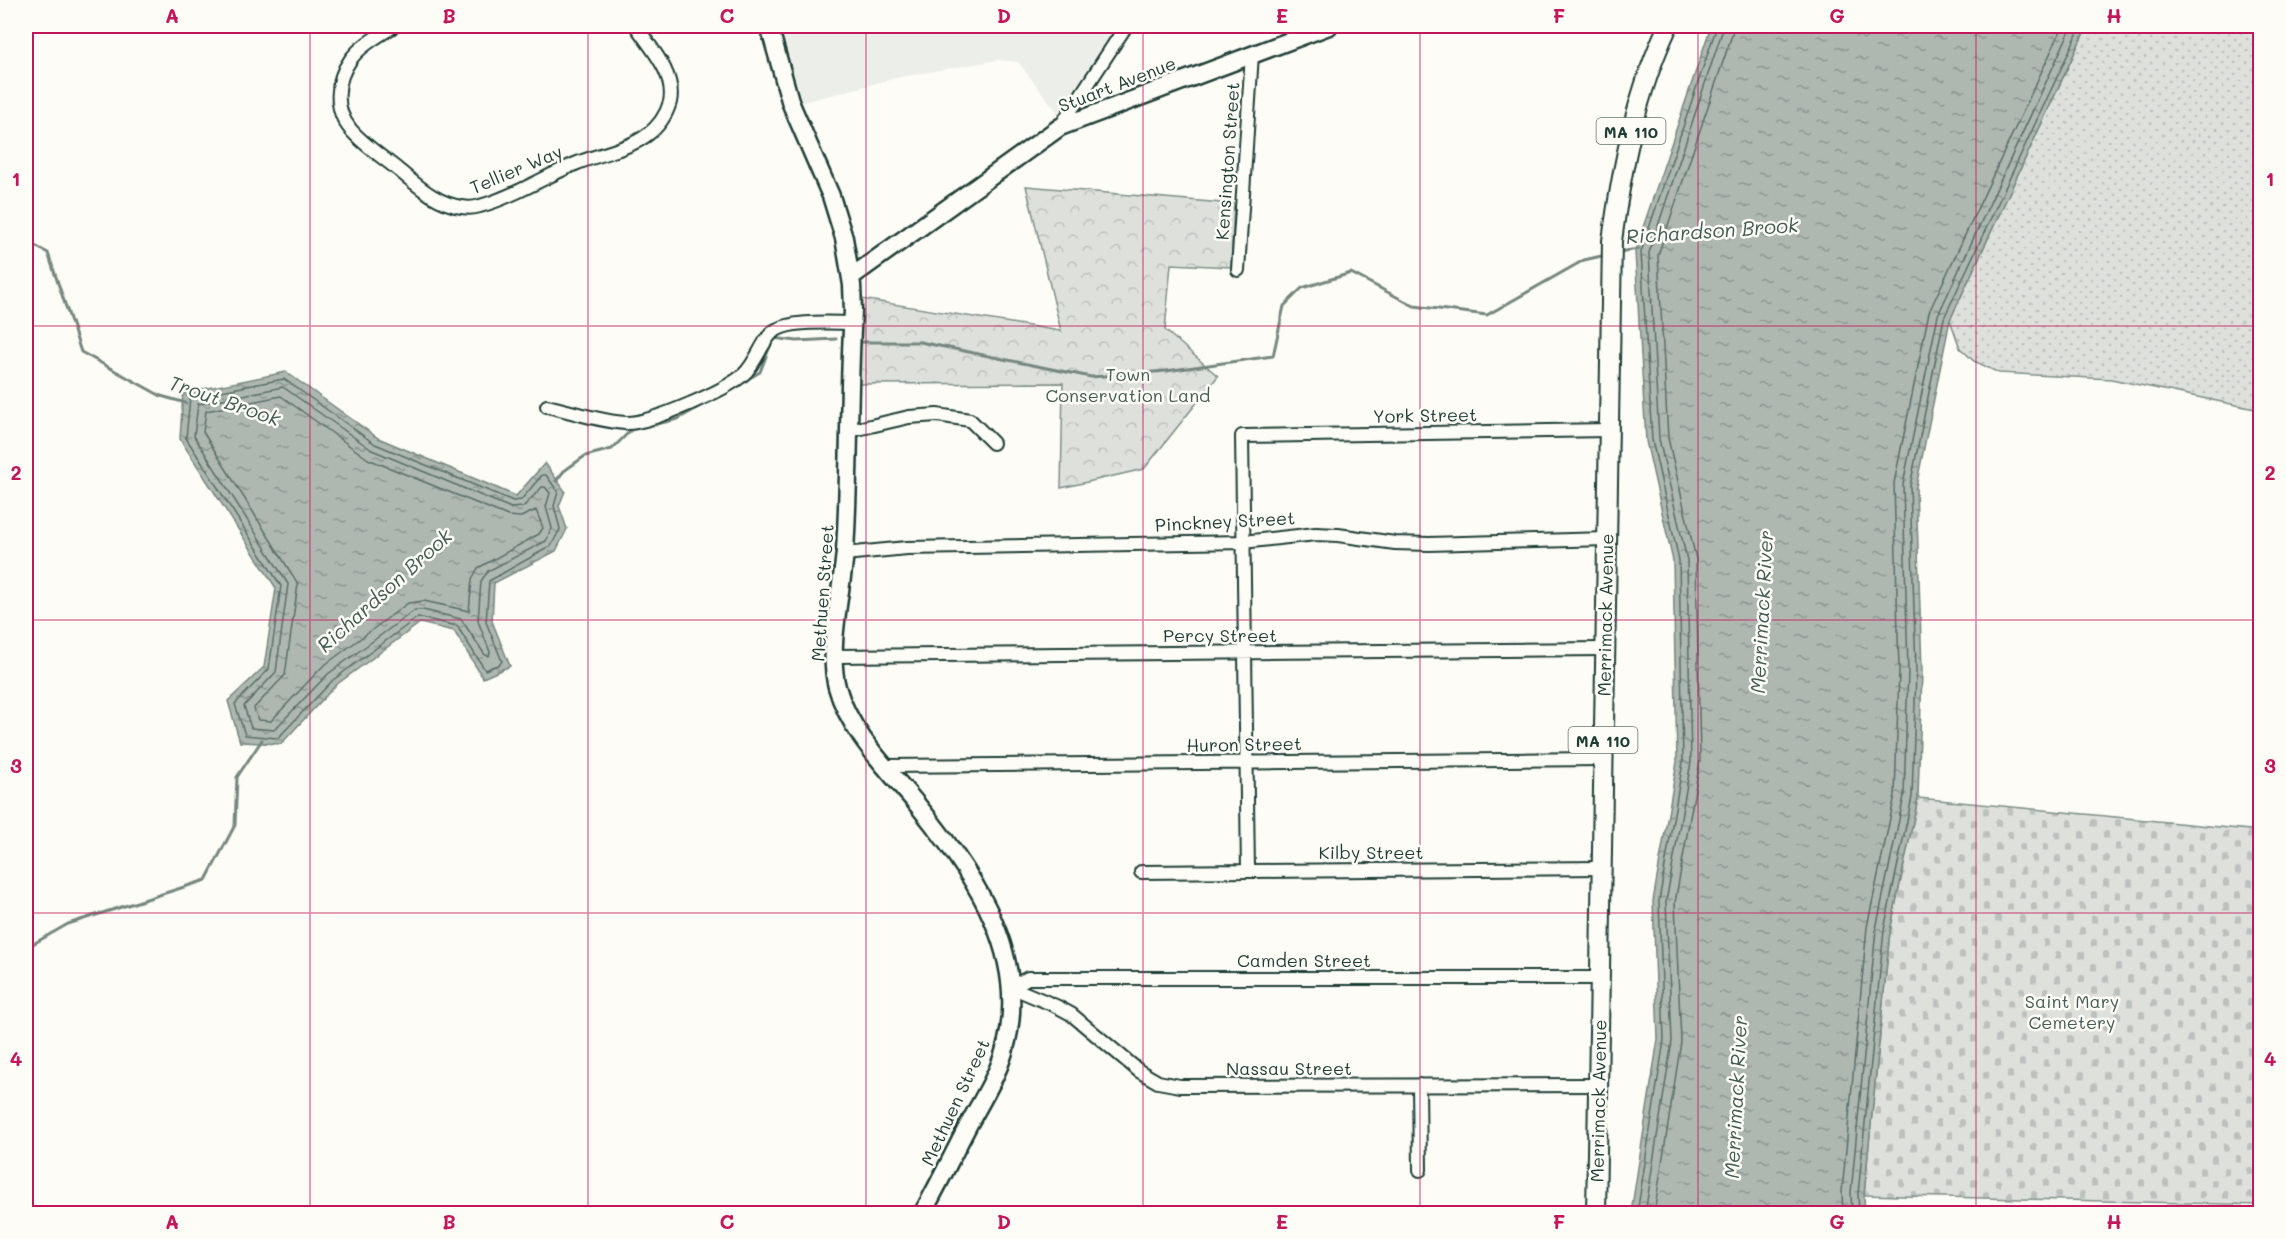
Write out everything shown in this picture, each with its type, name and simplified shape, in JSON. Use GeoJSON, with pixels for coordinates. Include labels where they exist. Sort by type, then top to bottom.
{"type":"FeatureCollection","features":[{"type":"Feature","properties":{"kind":"main road","name":"Merrimack Avenue"},"geometry":{"type":"LineString","coordinates":[[1596,1214],[1612,241],[1632,130],[1648,73],[1668,26]]}},
{"type":"Feature","properties":{"kind":"street","name":"Tellier Way"},"geometry":{"type":"LineString","coordinates":[[394,26],[352,58],[343,73],[339,87],[340,113],[361,141],[426,192],[447,204],[468,208],[489,203],[577,163],[631,143],[656,127],[663,118],[670,101],[669,82],[666,73],[636,26]]}},
{"type":"Feature","properties":{"kind":"street","name":"Methuen Street"},"geometry":{"type":"LineString","coordinates":[[769,26],[791,104],[844,238],[851,277],[853,323],[844,554],[835,656],[837,686],[858,730],[943,837],[981,894],[1000,937],[1010,970],[1011,987],[1004,1051],[990,1083],[922,1214]]}},
{"type":"Feature","properties":{"kind":"street"},"geometry":{"type":"LineString","coordinates":[[1060,127],[1126,26]]}},
{"type":"Feature","properties":{"kind":"street","name":"Stuart Avenue"},"geometry":{"type":"LineString","coordinates":[[851,277],[1060,127],[1329,26]]}},
{"type":"Feature","properties":{"kind":"street","name":"Kensington Street"},"geometry":{"type":"LineString","coordinates":[[1238,270],[1251,54]]}},
{"type":"Feature","properties":{"kind":"street"},"geometry":{"type":"LineString","coordinates":[[547,406],[620,422],[644,420],[699,398],[744,375],[774,330],[790,325],[853,323]]}},
{"type":"Feature","properties":{"kind":"street"},"geometry":{"type":"LineString","coordinates":[[849,430],[909,417],[937,415],[970,420],[993,443]]}},
{"type":"Feature","properties":{"kind":"street","name":"York Street"},"geometry":{"type":"LineString","coordinates":[[1243,542],[1242,436],[1608,430]]}},
{"type":"Feature","properties":{"kind":"street","name":"Pinckney Street"},"geometry":{"type":"LineString","coordinates":[[844,554],[907,548],[1243,542],[1316,534],[1395,543],[1429,544],[1607,539]]}},
{"type":"Feature","properties":{"kind":"street"},"geometry":{"type":"LineString","coordinates":[[1243,542],[1248,871]]}},
{"type":"Feature","properties":{"kind":"street","name":"Percy Street"},"geometry":{"type":"LineString","coordinates":[[835,656],[1605,650]]}},
{"type":"Feature","properties":{"kind":"street","name":"Huron Street"},"geometry":{"type":"LineString","coordinates":[[886,766],[1603,759]]}},
{"type":"Feature","properties":{"kind":"street","name":"Kilby Street"},"geometry":{"type":"LineString","coordinates":[[1141,872],[1602,868]]}},
{"type":"Feature","properties":{"kind":"street","name":"Camden Street"},"geometry":{"type":"LineString","coordinates":[[1011,987],[1028,978],[1600,978]]}},
{"type":"Feature","properties":{"kind":"street","name":"Nassau Street"},"geometry":{"type":"LineString","coordinates":[[1011,987],[1071,1014],[1139,1071],[1149,1078],[1169,1084],[1233,1087],[1598,1085]]}},
{"type":"Feature","properties":{"kind":"street"},"geometry":{"type":"LineString","coordinates":[[1419,1085],[1420,1170]]}},
{"type":"Feature","properties":{"kind":"street"},"geometry":{"type":"LineString","coordinates":[[2023,1214],[2039,1214]]}},
{"type":"Feature","properties":{"kind":"shaded area"},"geometry":{"type":"Polygon","coordinates":[[[781,26],[1116,26],[1058,113],[1018,62],[998,60],[900,77],[800,103],[792,81],[781,26]]]}},
{"type":"Feature","properties":{"kind":"green space"},"geometry":{"type":"Polygon","coordinates":[[[2087,26],[2260,26],[2260,410],[2111,379],[1999,373],[1974,361],[1960,348],[1950,320],[2087,26]]]}},
{"type":"Feature","properties":{"kind":"green space","name":"Town Conservation Land"},"geometry":{"type":"Polygon","coordinates":[[[1026,186],[1234,204],[1231,267],[1171,264],[1165,330],[1218,376],[1144,469],[1061,488],[1063,383],[858,384],[862,299],[1061,331],[1026,186]]]}},
{"type":"Feature","properties":{"kind":"green space","name":"Saint Mary Cemetery"},"geometry":{"type":"Polygon","coordinates":[[[1918,798],[2260,831],[2260,1205],[1864,1195],[1890,931],[1918,798]]]}},
{"type":"Feature","properties":{"kind":"water","name":"Merrimack River"},"geometry":{"type":"Polygon","coordinates":[[[1711,26],[2087,26],[1950,320],[1916,487],[1922,671],[1918,798],[1890,931],[1864,1195],[1865,1213],[1631,1213],[1658,1039],[1653,901],[1677,762],[1673,561],[1646,441],[1635,251],[1711,26]]]}},
{"type":"Feature","properties":{"kind":"water"},"geometry":{"type":"Polygon","coordinates":[[[286,372],[378,438],[516,496],[545,463],[565,491],[559,506],[567,529],[556,551],[494,583],[492,621],[510,666],[483,678],[454,631],[420,623],[336,685],[281,744],[240,742],[228,701],[264,667],[276,588],[180,439],[183,393],[286,372]]]}},
{"type":"Feature","properties":{"kind":"waterway","name":"Trout Brook"},"geometry":{"type":"LineString","coordinates":[[26,241],[48,253],[81,352],[161,396],[186,403]]}},
{"type":"Feature","properties":{"kind":"waterway","name":"Richardson Brook"},"geometry":{"type":"LineString","coordinates":[[1618,252],[1639,249]]}},
{"type":"Feature","properties":{"kind":"waterway","name":"Richardson Brook"},"geometry":{"type":"LineString","coordinates":[[862,342],[920,342],[1091,377],[1166,371],[1273,356],[1284,306],[1302,288],[1351,273],[1414,306],[1487,315],[1584,260],[1606,255]]}},
{"type":"Feature","properties":{"kind":"waterway","name":"Richardson Brook"},"geometry":{"type":"LineString","coordinates":[[743,382],[760,372],[773,338],[797,341],[836,339]]}},
{"type":"Feature","properties":{"kind":"waterway","name":"Richardson Brook"},"geometry":{"type":"LineString","coordinates":[[556,481],[564,471],[585,456],[612,449],[631,430],[678,419],[706,403]]}},
{"type":"Feature","properties":{"kind":"waterway","name":"Richardson Brook"},"geometry":{"type":"LineString","coordinates":[[26,948],[68,924],[206,880],[235,825],[237,777],[262,740]]}}]}
